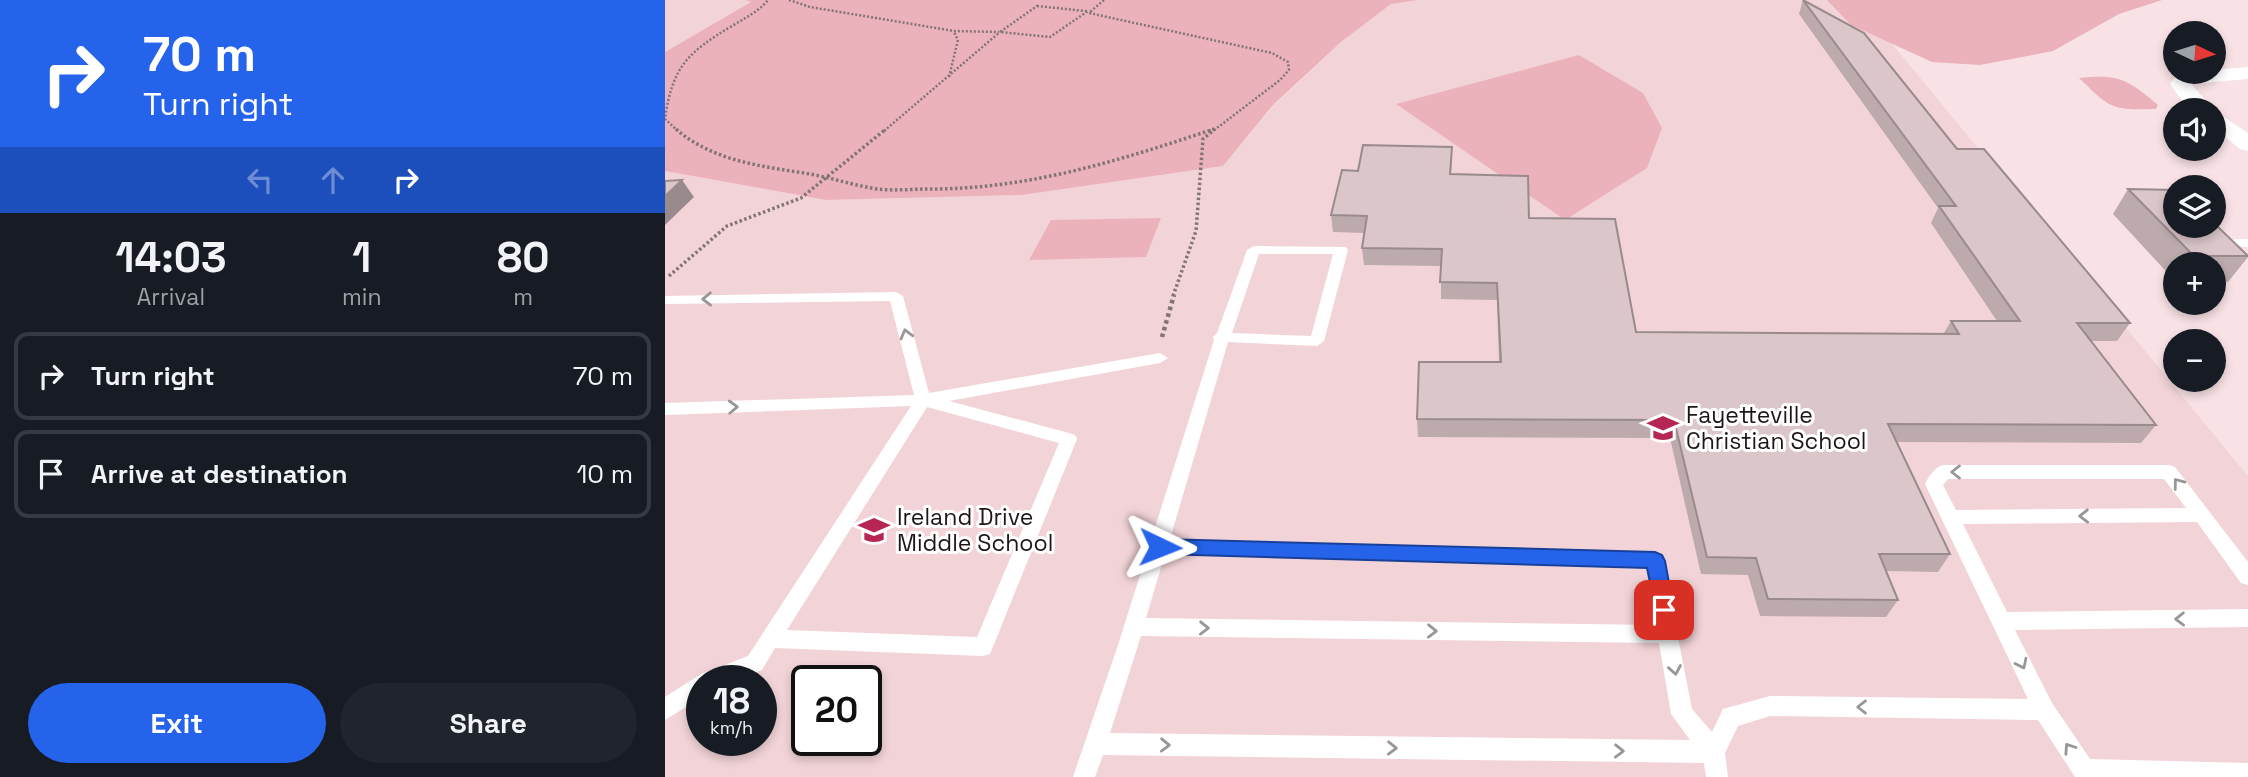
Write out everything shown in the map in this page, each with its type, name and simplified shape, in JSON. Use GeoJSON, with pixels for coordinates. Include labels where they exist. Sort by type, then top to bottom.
{"type":"FeatureCollection","features":[{"type":"Feature","properties":{"kind":"street"},"geometry":{"type":"LineString","coordinates":[[2189,98],[2180,83],[2188,76],[2248,73]]}},
{"type":"Feature","properties":{"kind":"street"},"geometry":{"type":"LineString","coordinates":[[2226,127],[2248,144]]}},
{"type":"Feature","properties":{"kind":"lane"},"geometry":{"type":"LineString","coordinates":[[1084,777],[1136,627],[1220,337],[1254,250],[1341,250],[1317,341],[1220,337]]}},
{"type":"Feature","properties":{"kind":"lane"},"geometry":{"type":"LineString","coordinates":[[665,300],[896,296],[923,400],[755,663],[750,665]]}},
{"type":"Feature","properties":{"kind":"lane"},"geometry":{"type":"LineString","coordinates":[[665,410],[923,400],[1160,358]]}},
{"type":"Feature","properties":{"kind":"lane"},"geometry":{"type":"LineString","coordinates":[[770,639],[983,647],[1069,439],[923,400]]}},
{"type":"Feature","properties":{"kind":"lane"},"geometry":{"type":"LineString","coordinates":[[2248,577],[2169,472],[1943,472],[1934,484],[2044,710],[2084,770],[2248,774]]}},
{"type":"Feature","properties":{"kind":"lane"},"geometry":{"type":"LineString","coordinates":[[1951,517],[2201,515]]}},
{"type":"Feature","properties":{"kind":"lane"},"geometry":{"type":"LineString","coordinates":[[1160,547],[1655,561],[1682,714],[1714,752]]}},
{"type":"Feature","properties":{"kind":"lane"},"geometry":{"type":"LineString","coordinates":[[2001,621],[2248,618]]}},
{"type":"Feature","properties":{"kind":"lane"},"geometry":{"type":"LineString","coordinates":[[1136,627],[1669,634]]}},
{"type":"Feature","properties":{"kind":"lane"},"geometry":{"type":"LineString","coordinates":[[665,709],[686,695]]}},
{"type":"Feature","properties":{"kind":"lane"},"geometry":{"type":"LineString","coordinates":[[1717,777],[1714,752],[1731,716],[1770,706],[2044,710]]}},
{"type":"Feature","properties":{"kind":"lane"},"geometry":{"type":"LineString","coordinates":[[1096,744],[1714,752]]}},
{"type":"Feature","properties":{"kind":"path"},"geometry":{"type":"LineString","coordinates":[[768,0],[703,43],[677,67],[668,91],[665,119],[694,145],[752,165],[830,177],[878,190],[959,189],[1039,180],[1107,166],[1214,129]]}},
{"type":"Feature","properties":{"kind":"path"},"geometry":{"type":"LineString","coordinates":[[789,0],[810,7],[954,31],[1051,37],[1104,0]]}},
{"type":"Feature","properties":{"kind":"path"},"geometry":{"type":"LineString","coordinates":[[665,280],[696,250],[727,226],[801,198],[830,177],[908,108],[949,77],[1000,32],[1037,6],[1088,11],[1272,53],[1288,62],[1289,70],[1277,84],[1203,139],[1196,231],[1164,323],[1160,358]]}},
{"type":"Feature","properties":{"kind":"path"},"geometry":{"type":"LineString","coordinates":[[949,77],[958,40],[954,31]]}},
{"type":"Feature","properties":{"kind":"shaded area"},"geometry":{"type":"Polygon","coordinates":[[[665,0],[745,0],[751,2],[665,52],[665,0]]]}},
{"type":"Feature","properties":{"kind":"shaded area"},"geometry":{"type":"Polygon","coordinates":[[[745,0],[1418,0],[1391,4],[1341,42],[1273,105],[1223,166],[1022,195],[826,200],[665,171],[665,52],[751,2],[745,0]]]}},
{"type":"Feature","properties":{"kind":"shaded area","name":"Fayetteville Christian School"},"geometry":{"type":"Polygon","coordinates":[[[1396,0],[1856,0],[2163,373],[2163,392],[2179,392],[2248,476],[2248,777],[665,777],[665,171],[826,200],[1022,195],[1223,166],[1273,106],[1341,42],[1396,0]]]}},
{"type":"Feature","properties":{"kind":"shaded area"},"geometry":{"type":"Polygon","coordinates":[[[1827,0],[2162,0],[2119,14],[2053,51],[1980,65],[1932,62],[1851,25],[1827,0]]]}},
{"type":"Feature","properties":{"kind":"shaded area"},"geometry":{"type":"Polygon","coordinates":[[[1579,55],[1643,93],[1662,128],[1647,168],[1565,220],[1396,104],[1579,55]]]}},
{"type":"Feature","properties":{"kind":"shaded area"},"geometry":{"type":"Polygon","coordinates":[[[2104,77],[2123,81],[2158,105],[2156,109],[2120,108],[2106,102],[2079,78],[2104,77]]]}},
{"type":"Feature","properties":{"kind":"shaded area"},"geometry":{"type":"Polygon","coordinates":[[[1161,218],[1146,257],[1029,260],[1051,220],[1161,218]]]}},
{"type":"Feature","properties":{"kind":"building"},"geometry":{"type":"Polygon","coordinates":[[[1803,0],[1864,33],[1957,149],[1984,149],[2130,323],[2077,323],[2156,425],[1888,424],[1950,554],[1879,554],[1898,600],[1768,599],[1756,558],[1707,557],[1674,420],[1417,419],[1419,362],[1501,362],[1497,283],[1440,282],[1442,249],[1362,248],[1367,216],[1331,215],[1342,170],[1358,171],[1363,145],[1452,147],[1450,174],[1528,176],[1529,218],[1615,219],[1636,332],[1959,334],[1951,321],[2020,321],[1939,206],[1956,206],[1803,0]]]}},
{"type":"Feature","properties":{"kind":"building"},"geometry":{"type":"Polygon","coordinates":[[[682,180],[665,196],[665,181],[682,180]]]}},
{"type":"Feature","properties":{"kind":"building"},"geometry":{"type":"Polygon","coordinates":[[[2128,189],[2163,190],[2163,225],[2128,189]]]}},
{"type":"Feature","properties":{"kind":"building"},"geometry":{"type":"Polygon","coordinates":[[[2226,235],[2248,256],[2226,256],[2226,252],[2190,252],[2176,238],[2226,238],[2226,235]]]}},
{"type":"Feature","properties":{"kind":"place","name":"Fayetteville Christian School"},"geometry":{"type":"Point","coordinates":[1663,428]}},
{"type":"Feature","properties":{"kind":"place","name":"Ireland Drive Middle School"},"geometry":{"type":"Point","coordinates":[874,530]}},
{"type":"Feature","properties":{"kind":"route"},"geometry":{"type":"LineString","coordinates":[[1160,547],[1655,561],[1664,610]]}}]}
